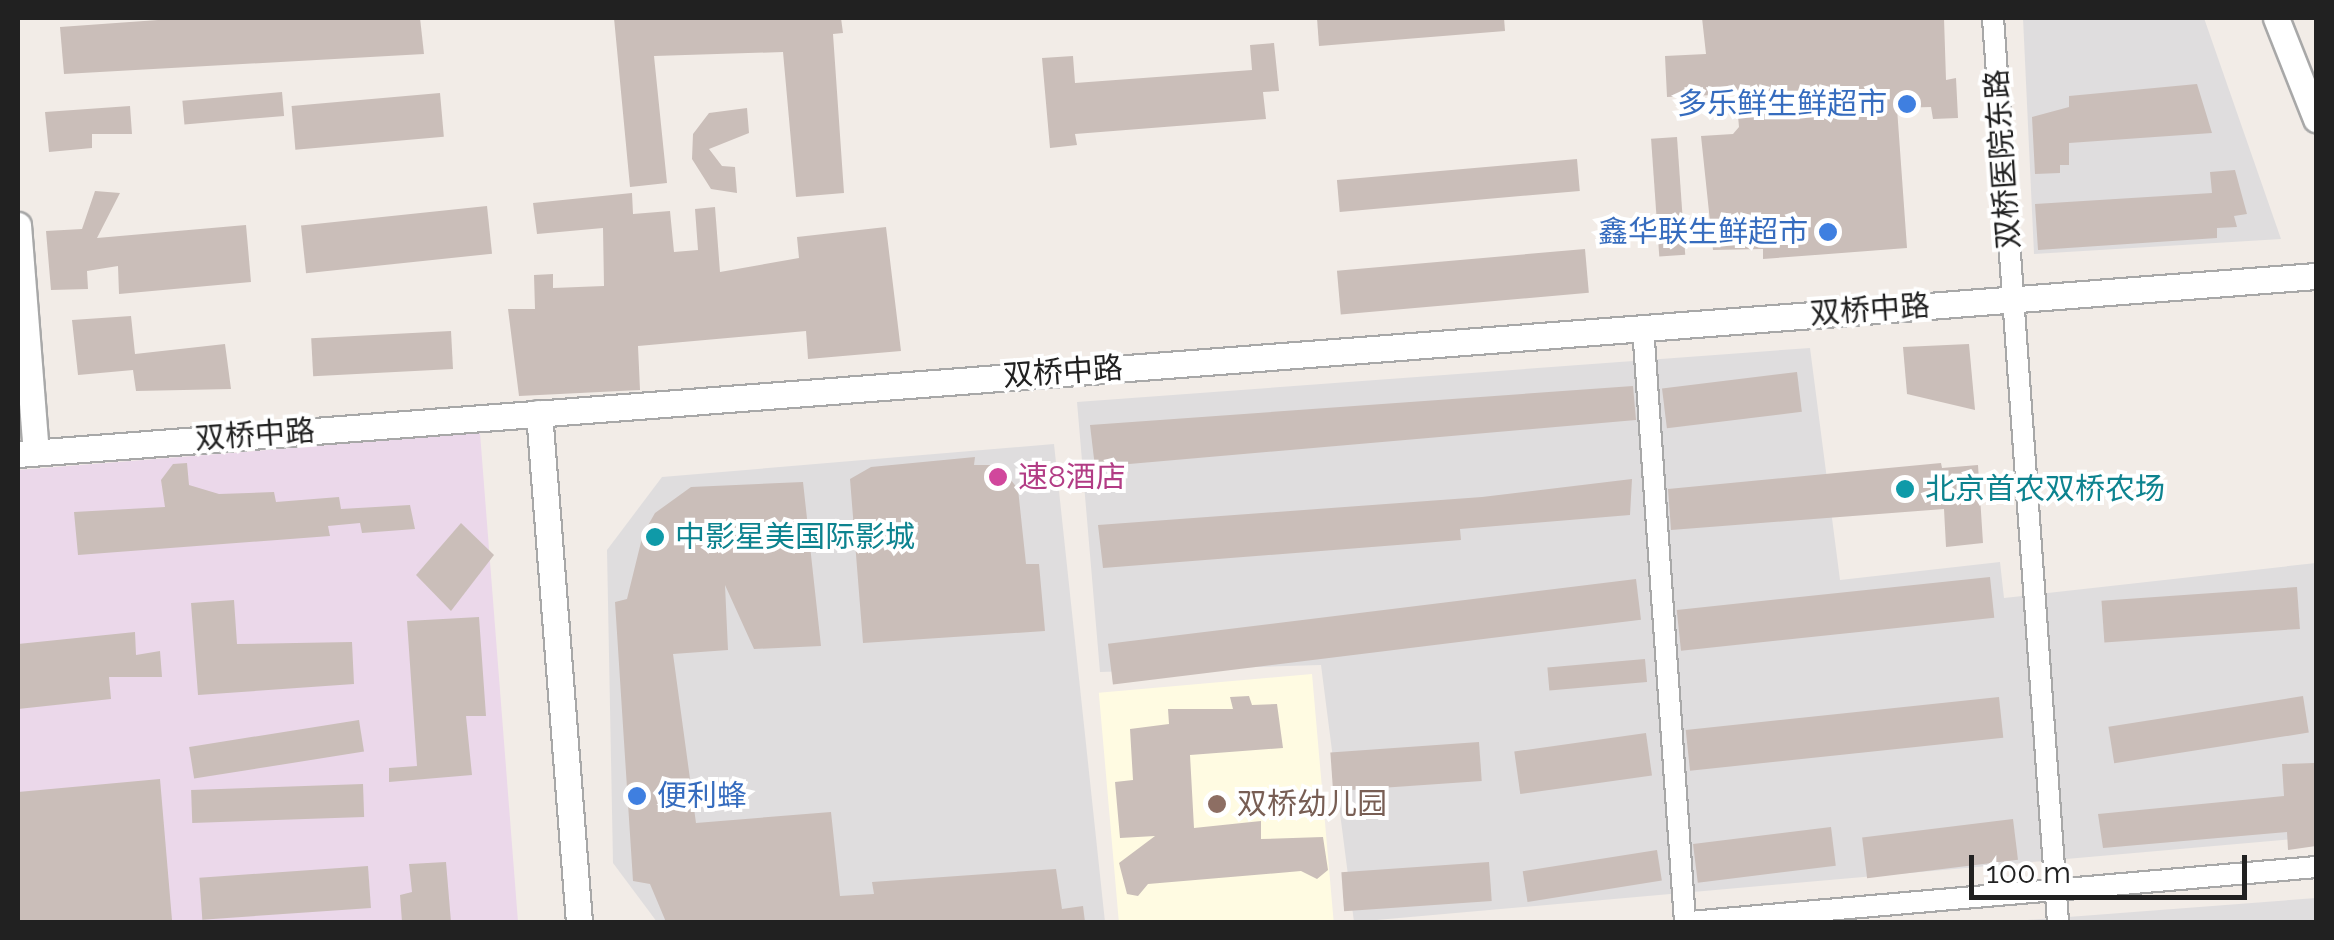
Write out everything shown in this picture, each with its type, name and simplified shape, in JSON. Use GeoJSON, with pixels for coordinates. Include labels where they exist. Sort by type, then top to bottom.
{"type":"FeatureCollection","features":[{"type":"Feature","properties":{"kind":"street","name":"双桥医院东路"},"geometry":{"type":"LineString","coordinates":[[1993,18],[2058,922]]}},
{"type":"Feature","properties":{"kind":"street"},"geometry":{"type":"LineString","coordinates":[[2276,18],[2316,120]]}},
{"type":"Feature","properties":{"kind":"street","name":"双桥中路"},"geometry":{"type":"LineString","coordinates":[[18,224],[27,453],[2316,276]]}},
{"type":"Feature","properties":{"kind":"street"},"geometry":{"type":"LineString","coordinates":[[1643,328],[1687,922],[2316,867]]}},
{"type":"Feature","properties":{"kind":"street"},"geometry":{"type":"LineString","coordinates":[[539,413],[580,922]]}},
{"type":"Feature","properties":{"kind":"shaded area"},"geometry":{"type":"Polygon","coordinates":[[[2023,18],[2204,18],[2281,239],[2034,254],[2023,18]]]}},
{"type":"Feature","properties":{"kind":"shaded area"},"geometry":{"type":"Polygon","coordinates":[[[1810,348],[1840,580],[2000,562],[2004,598],[2316,563],[2316,837],[1354,922],[1321,665],[1100,672],[1077,402],[1810,348]]]}},
{"type":"Feature","properties":{"kind":"shaded area"},"geometry":{"type":"Polygon","coordinates":[[[480,433],[518,922],[18,922],[18,470],[480,433]]]}},
{"type":"Feature","properties":{"kind":"shaded area"},"geometry":{"type":"Polygon","coordinates":[[[1054,444],[1105,922],[657,922],[613,863],[607,550],[662,477],[1054,444]]]}},
{"type":"Feature","properties":{"kind":"shaded area","name":"双桥幼儿园"},"geometry":{"type":"Polygon","coordinates":[[[1312,674],[1334,922],[1119,922],[1099,693],[1312,674]]]}},
{"type":"Feature","properties":{"kind":"shaded area"},"geometry":{"type":"Polygon","coordinates":[[[2316,898],[2316,922],[2002,922],[2316,898]]]}},
{"type":"Feature","properties":{"kind":"building"},"geometry":{"type":"Polygon","coordinates":[[[186,18],[420,18],[424,54],[64,74],[60,27],[186,18]]]}},
{"type":"Feature","properties":{"kind":"building"},"geometry":{"type":"Polygon","coordinates":[[[614,18],[841,18],[843,33],[833,34],[844,193],[796,197],[783,52],[654,56],[667,183],[630,187],[614,18]]]}},
{"type":"Feature","properties":{"kind":"building"},"geometry":{"type":"Polygon","coordinates":[[[1317,18],[1504,18],[1505,31],[1319,46],[1317,18]]]}},
{"type":"Feature","properties":{"kind":"building"},"geometry":{"type":"Polygon","coordinates":[[[1702,18],[1944,18],[1946,80],[1956,78],[1958,118],[1933,119],[1931,107],[1897,108],[1907,248],[1763,259],[1763,249],[1713,250],[1701,136],[1733,134],[1739,127],[1736,94],[1667,97],[1665,56],[1706,54],[1702,18]]]}},
{"type":"Feature","properties":{"kind":"building"},"geometry":{"type":"Polygon","coordinates":[[[1274,43],[1279,91],[1263,92],[1266,119],[1075,134],[1077,145],[1050,148],[1042,58],[1073,56],[1075,83],[1252,70],[1250,45],[1274,43]]]}},
{"type":"Feature","properties":{"kind":"building"},"geometry":{"type":"Polygon","coordinates":[[[2197,84],[2212,133],[2069,143],[2069,165],[2060,165],[2060,173],[2035,174],[2032,117],[2069,107],[2069,96],[2197,84]]]}},
{"type":"Feature","properties":{"kind":"building"},"geometry":{"type":"Polygon","coordinates":[[[282,92],[284,116],[184,125],[182,101],[282,92]]]}},
{"type":"Feature","properties":{"kind":"building"},"geometry":{"type":"Polygon","coordinates":[[[440,93],[444,137],[295,150],[292,106],[440,93]]]}},
{"type":"Feature","properties":{"kind":"building"},"geometry":{"type":"Polygon","coordinates":[[[130,106],[132,134],[92,134],[92,148],[49,152],[45,112],[130,106]]]}},
{"type":"Feature","properties":{"kind":"building"},"geometry":{"type":"Polygon","coordinates":[[[747,108],[749,133],[709,149],[722,166],[735,167],[737,193],[711,189],[692,159],[693,134],[709,113],[747,108]]]}},
{"type":"Feature","properties":{"kind":"building"},"geometry":{"type":"Polygon","coordinates":[[[1677,137],[1685,255],[1659,257],[1651,139],[1677,137]]]}},
{"type":"Feature","properties":{"kind":"building"},"geometry":{"type":"Polygon","coordinates":[[[1577,159],[1580,191],[1340,212],[1337,180],[1577,159]]]}},
{"type":"Feature","properties":{"kind":"building"},"geometry":{"type":"Polygon","coordinates":[[[2235,170],[2247,214],[2234,216],[2237,227],[2217,228],[2217,238],[2038,250],[2035,204],[2212,193],[2210,172],[2235,170]]]}},
{"type":"Feature","properties":{"kind":"building"},"geometry":{"type":"Polygon","coordinates":[[[95,191],[120,193],[97,238],[246,225],[251,282],[119,294],[118,266],[87,271],[88,289],[51,290],[46,231],[82,229],[95,191]]]}},
{"type":"Feature","properties":{"kind":"building"},"geometry":{"type":"Polygon","coordinates":[[[632,193],[633,214],[670,211],[674,252],[698,250],[695,209],[715,207],[720,272],[799,258],[797,237],[886,227],[901,351],[808,359],[806,331],[638,346],[640,390],[519,396],[508,309],[535,309],[534,275],[553,274],[553,288],[604,286],[603,228],[537,234],[533,203],[632,193]]]}},
{"type":"Feature","properties":{"kind":"building"},"geometry":{"type":"Polygon","coordinates":[[[487,206],[492,254],[306,273],[301,226],[487,206]]]}},
{"type":"Feature","properties":{"kind":"building"},"geometry":{"type":"Polygon","coordinates":[[[1585,249],[1589,293],[1341,315],[1337,271],[1585,249]]]}},
{"type":"Feature","properties":{"kind":"building"},"geometry":{"type":"Polygon","coordinates":[[[131,316],[135,354],[225,344],[231,389],[136,391],[133,370],[78,375],[72,320],[131,316]]]}},
{"type":"Feature","properties":{"kind":"building"},"geometry":{"type":"Polygon","coordinates":[[[451,331],[453,369],[313,376],[311,338],[451,331]]]}},
{"type":"Feature","properties":{"kind":"building"},"geometry":{"type":"Polygon","coordinates":[[[1969,344],[1975,410],[1907,394],[1903,347],[1969,344]]]}},
{"type":"Feature","properties":{"kind":"building"},"geometry":{"type":"Polygon","coordinates":[[[1797,372],[1802,412],[1667,428],[1662,389],[1797,372]]]}},
{"type":"Feature","properties":{"kind":"building"},"geometry":{"type":"Polygon","coordinates":[[[1633,386],[1636,420],[1095,467],[1090,425],[1633,386]]]}},
{"type":"Feature","properties":{"kind":"building"},"geometry":{"type":"Polygon","coordinates":[[[975,457],[974,465],[999,465],[1018,489],[1026,564],[1039,564],[1045,631],[863,643],[850,479],[871,467],[975,457]]]}},
{"type":"Feature","properties":{"kind":"building"},"geometry":{"type":"Polygon","coordinates":[[[187,463],[189,485],[219,494],[274,492],[276,502],[339,497],[341,509],[410,505],[415,529],[362,533],[360,523],[328,526],[330,536],[78,555],[74,512],[165,507],[161,480],[173,464],[187,463]]]}},
{"type":"Feature","properties":{"kind":"building"},"geometry":{"type":"Polygon","coordinates":[[[1941,463],[1942,468],[1978,465],[1983,543],[1946,547],[1944,509],[1671,530],[1668,489],[1941,463]]]}},
{"type":"Feature","properties":{"kind":"building"},"geometry":{"type":"Polygon","coordinates":[[[1632,479],[1630,515],[1460,529],[1461,540],[1103,568],[1098,525],[1482,497],[1632,479]]]}},
{"type":"Feature","properties":{"kind":"building"},"geometry":{"type":"Polygon","coordinates":[[[803,482],[821,646],[754,649],[725,585],[728,650],[673,654],[696,823],[831,812],[840,896],[874,894],[872,882],[1056,869],[1062,909],[1083,906],[1085,922],[666,922],[650,884],[633,881],[615,602],[627,599],[643,534],[655,513],[691,487],[803,482]]]}},
{"type":"Feature","properties":{"kind":"building"},"geometry":{"type":"Polygon","coordinates":[[[461,523],[494,555],[451,611],[416,575],[461,523]]]}},
{"type":"Feature","properties":{"kind":"building"},"geometry":{"type":"Polygon","coordinates":[[[1990,577],[1994,618],[1681,651],[1677,610],[1990,577]]]}},
{"type":"Feature","properties":{"kind":"building"},"geometry":{"type":"Polygon","coordinates":[[[1636,579],[1641,620],[1113,685],[1108,644],[1636,579]]]}},
{"type":"Feature","properties":{"kind":"building"},"geometry":{"type":"Polygon","coordinates":[[[2297,587],[2300,629],[2104,643],[2101,601],[2297,587]]]}},
{"type":"Feature","properties":{"kind":"building"},"geometry":{"type":"Polygon","coordinates":[[[234,600],[237,644],[352,642],[354,684],[198,695],[191,603],[234,600]]]}},
{"type":"Feature","properties":{"kind":"building"},"geometry":{"type":"Polygon","coordinates":[[[479,617],[486,716],[466,716],[472,775],[389,782],[389,768],[417,766],[407,621],[479,617]]]}},
{"type":"Feature","properties":{"kind":"building"},"geometry":{"type":"Polygon","coordinates":[[[135,632],[136,655],[160,651],[162,677],[109,677],[111,699],[18,709],[18,644],[135,632]]]}},
{"type":"Feature","properties":{"kind":"building"},"geometry":{"type":"Polygon","coordinates":[[[1645,659],[1647,682],[1549,690],[1547,668],[1645,659]]]}},
{"type":"Feature","properties":{"kind":"building"},"geometry":{"type":"Polygon","coordinates":[[[1249,696],[1252,705],[1277,704],[1283,748],[1190,755],[1194,828],[1261,821],[1261,839],[1323,837],[1328,870],[1317,879],[1301,871],[1148,884],[1138,896],[1127,894],[1119,863],[1155,836],[1120,838],[1115,782],[1133,780],[1130,729],[1169,724],[1168,709],[1233,709],[1230,697],[1249,696]]]}},
{"type":"Feature","properties":{"kind":"building"},"geometry":{"type":"Polygon","coordinates":[[[2303,696],[2309,733],[2114,763],[2108,727],[2303,696]]]}},
{"type":"Feature","properties":{"kind":"building"},"geometry":{"type":"Polygon","coordinates":[[[1999,697],[2003,738],[1690,771],[1686,730],[1999,697]]]}},
{"type":"Feature","properties":{"kind":"building"},"geometry":{"type":"Polygon","coordinates":[[[359,720],[364,752],[194,779],[189,747],[359,720]]]}},
{"type":"Feature","properties":{"kind":"building"},"geometry":{"type":"Polygon","coordinates":[[[1646,733],[1652,776],[1520,794],[1514,752],[1646,733]]]}},
{"type":"Feature","properties":{"kind":"building"},"geometry":{"type":"Polygon","coordinates":[[[1479,742],[1482,781],[1333,791],[1330,752],[1479,742]]]}},
{"type":"Feature","properties":{"kind":"building"},"geometry":{"type":"Polygon","coordinates":[[[2314,763],[2316,846],[2288,850],[2287,832],[2103,848],[2098,814],[2284,796],[2282,764],[2314,763]]]}},
{"type":"Feature","properties":{"kind":"building"},"geometry":{"type":"Polygon","coordinates":[[[160,779],[172,920],[18,922],[18,792],[160,779]]]}},
{"type":"Feature","properties":{"kind":"building"},"geometry":{"type":"Polygon","coordinates":[[[363,784],[364,817],[192,823],[191,790],[363,784]]]}},
{"type":"Feature","properties":{"kind":"building"},"geometry":{"type":"Polygon","coordinates":[[[2013,819],[2018,860],[1867,878],[1862,838],[2013,819]]]}},
{"type":"Feature","properties":{"kind":"building"},"geometry":{"type":"Polygon","coordinates":[[[1831,827],[1836,866],[1698,883],[1693,844],[1831,827]]]}},
{"type":"Feature","properties":{"kind":"building"},"geometry":{"type":"Polygon","coordinates":[[[1657,850],[1662,881],[1528,902],[1523,871],[1657,850]]]}},
{"type":"Feature","properties":{"kind":"building"},"geometry":{"type":"Polygon","coordinates":[[[446,862],[451,922],[402,922],[400,895],[412,892],[409,864],[446,862]]]}},
{"type":"Feature","properties":{"kind":"building"},"geometry":{"type":"Polygon","coordinates":[[[1489,862],[1492,901],[1344,911],[1341,872],[1489,862]]]}},
{"type":"Feature","properties":{"kind":"building"},"geometry":{"type":"Polygon","coordinates":[[[368,866],[371,908],[202,920],[199,878],[368,866]]]}},
{"type":"Feature","properties":{"kind":"place","name":"多乐鲜生鲜超市"},"geometry":{"type":"Point","coordinates":[1907,104]}},
{"type":"Feature","properties":{"kind":"place","name":"鑫华联生鲜超市"},"geometry":{"type":"Point","coordinates":[1828,232]}},
{"type":"Feature","properties":{"kind":"place","name":"速8酒店"},"geometry":{"type":"Point","coordinates":[998,477]}},
{"type":"Feature","properties":{"kind":"place","name":"北京首农双桥农场"},"geometry":{"type":"Point","coordinates":[1905,489]}},
{"type":"Feature","properties":{"kind":"place","name":"中影星美国际影城"},"geometry":{"type":"Point","coordinates":[655,537]}},
{"type":"Feature","properties":{"kind":"place","name":"便利蜂"},"geometry":{"type":"Point","coordinates":[637,796]}},
{"type":"Feature","properties":{"kind":"place","name":"双桥幼儿园"},"geometry":{"type":"Point","coordinates":[1217,804]}}]}
